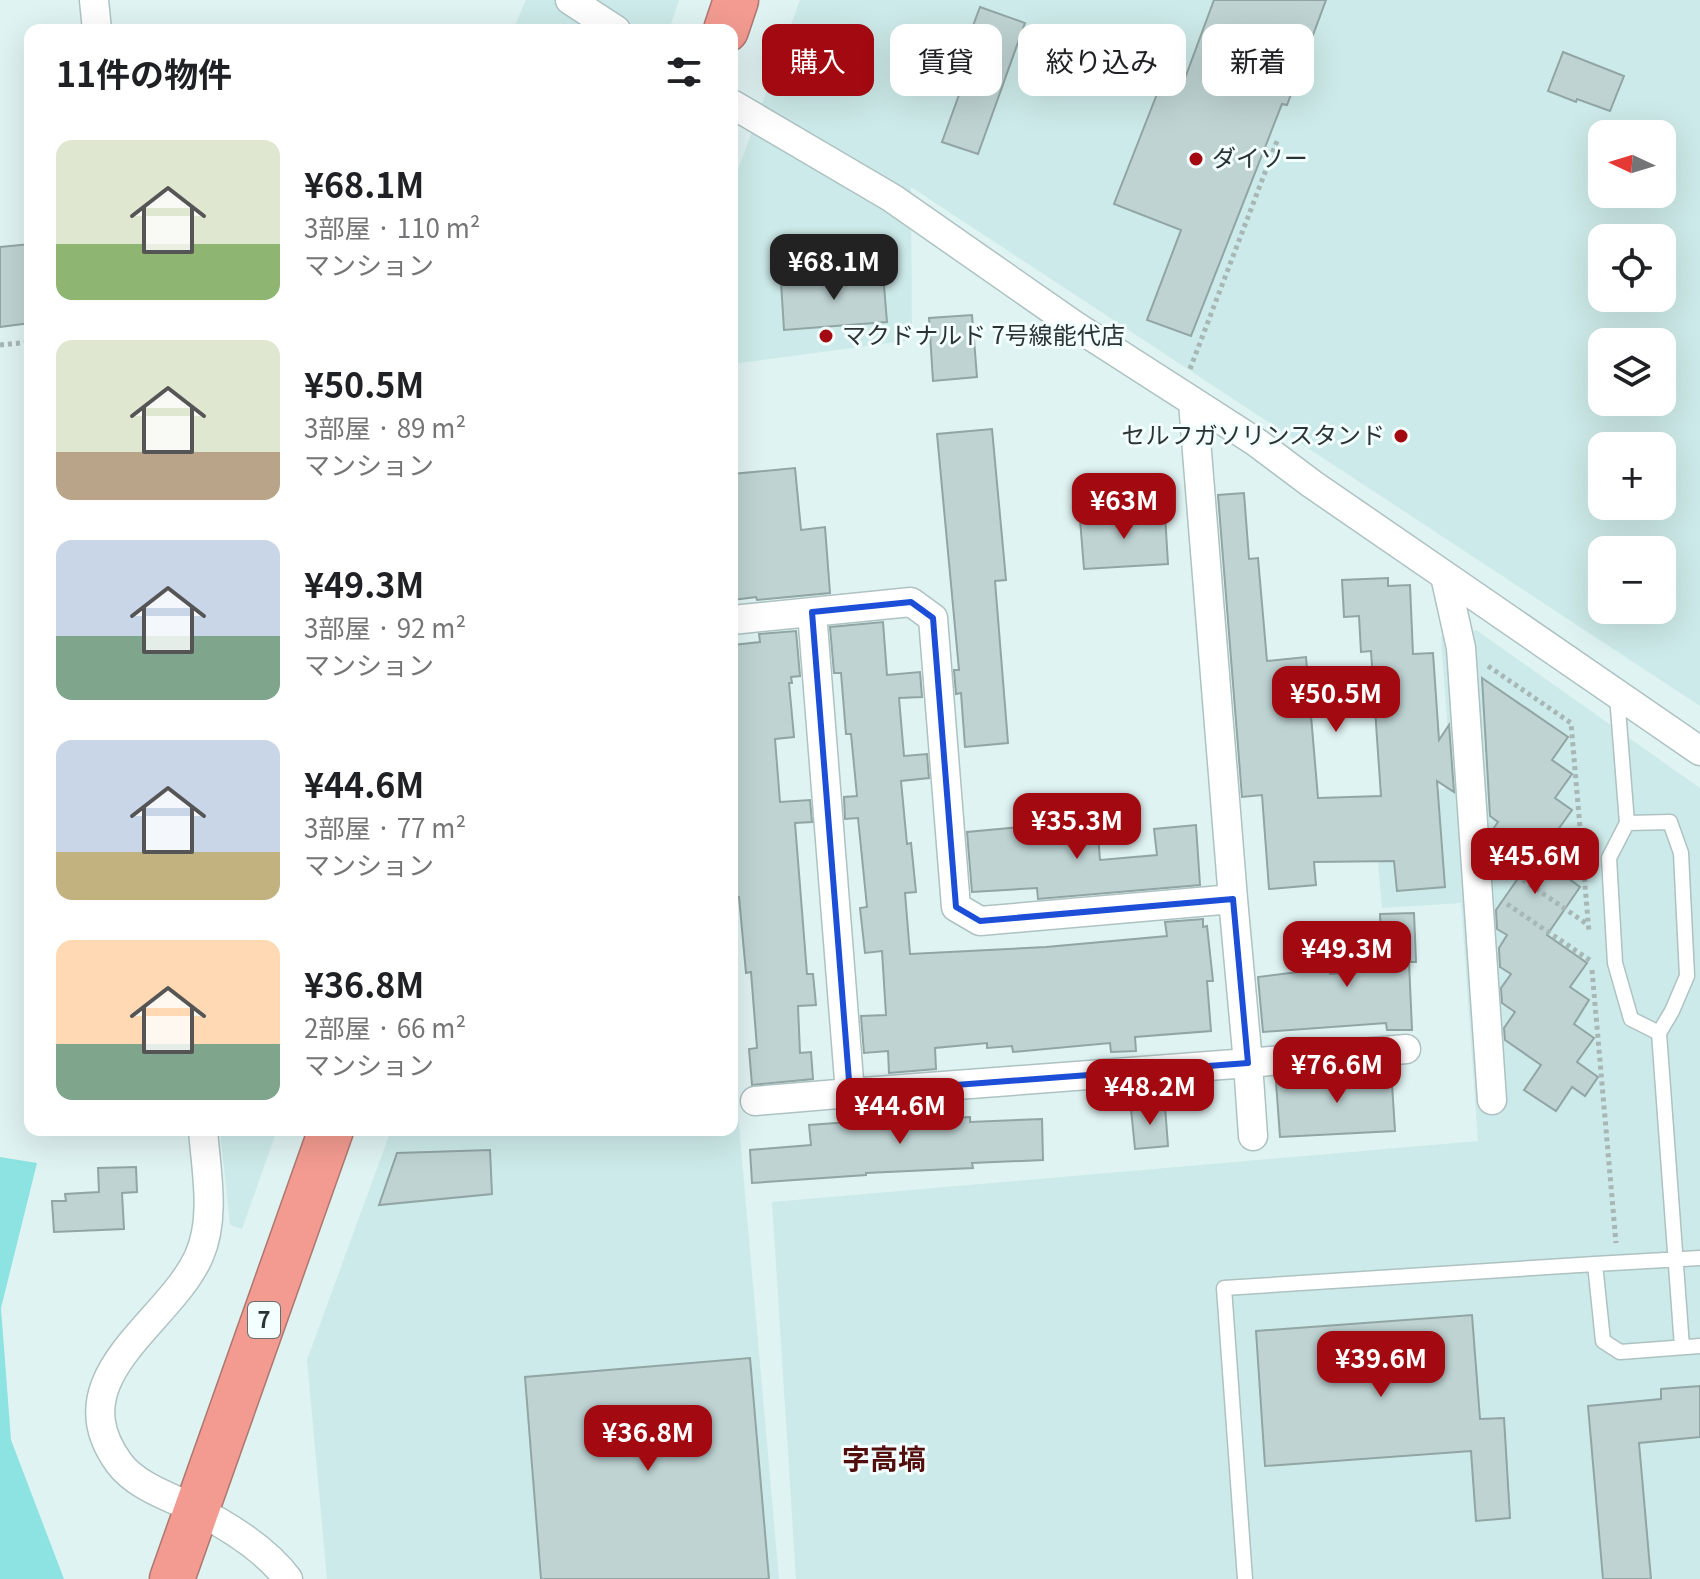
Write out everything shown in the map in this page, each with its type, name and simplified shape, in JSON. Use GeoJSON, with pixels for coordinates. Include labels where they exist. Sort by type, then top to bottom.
{"type":"FeatureCollection","features":[{"type":"Feature","properties":{"kind":"highway"},"geometry":{"type":"LineString","coordinates":[[728,24],[736,0]]}},
{"type":"Feature","properties":{"kind":"highway","name":"7"},"geometry":{"type":"LineString","coordinates":[[172,1579],[329,1136]]}},
{"type":"Feature","properties":{"kind":"street"},"geometry":{"type":"LineString","coordinates":[[94,0],[96,24]]}},
{"type":"Feature","properties":{"kind":"street"},"geometry":{"type":"LineString","coordinates":[[570,0],[607,24]]}},
{"type":"Feature","properties":{"kind":"street"},"geometry":{"type":"LineString","coordinates":[[738,108],[892,198],[1074,325],[1189,392],[1445,576],[1700,751]]}},
{"type":"Feature","properties":{"kind":"street"},"geometry":{"type":"LineString","coordinates":[[1189,392],[1253,1136]]}},
{"type":"Feature","properties":{"kind":"street"},"geometry":{"type":"LineString","coordinates":[[1445,576],[1461,648],[1492,1100]]}},
{"type":"Feature","properties":{"kind":"street"},"geometry":{"type":"LineString","coordinates":[[738,619],[911,602],[933,618],[956,907],[980,921],[1233,899]]}},
{"type":"Feature","properties":{"kind":"street"},"geometry":{"type":"LineString","coordinates":[[812,612],[850,1093]]}},
{"type":"Feature","properties":{"kind":"street"},"geometry":{"type":"LineString","coordinates":[[755,1101],[1406,1049]]}},
{"type":"Feature","properties":{"kind":"street"},"geometry":{"type":"LineString","coordinates":[[203,1136],[208,1203],[207,1232],[200,1254],[175,1294],[116,1361],[102,1397],[101,1419],[108,1444],[120,1464],[135,1478],[197,1510],[254,1547],[288,1579]]}},
{"type":"Feature","properties":{"kind":"lane"},"geometry":{"type":"LineString","coordinates":[[1617,695],[1627,823],[1609,858],[1615,963],[1631,1019],[1659,1033]]}},
{"type":"Feature","properties":{"kind":"lane"},"geometry":{"type":"LineString","coordinates":[[1627,823],[1670,822],[1681,853],[1687,976],[1659,1033],[1682,1347]]}},
{"type":"Feature","properties":{"kind":"lane"},"geometry":{"type":"LineString","coordinates":[[1245,1579],[1224,1288],[1700,1258]]}},
{"type":"Feature","properties":{"kind":"lane"},"geometry":{"type":"LineString","coordinates":[[1595,1264],[1603,1341],[1620,1352],[1700,1346]]}},
{"type":"Feature","properties":{"kind":"path"},"geometry":{"type":"LineString","coordinates":[[1189,392],[1277,141]]}},
{"type":"Feature","properties":{"kind":"path"},"geometry":{"type":"LineString","coordinates":[[0,345],[24,343]]}},
{"type":"Feature","properties":{"kind":"path"},"geometry":{"type":"LineString","coordinates":[[1461,648],[1571,723],[1589,937]]}},
{"type":"Feature","properties":{"kind":"path"},"geometry":{"type":"LineString","coordinates":[[1474,846],[1588,925]]}},
{"type":"Feature","properties":{"kind":"path"},"geometry":{"type":"LineString","coordinates":[[1476,883],[1591,961]]}},
{"type":"Feature","properties":{"kind":"path"},"geometry":{"type":"LineString","coordinates":[[1590,949],[1618,1263]]}},
{"type":"Feature","properties":{"kind":"highlighted area"},"geometry":{"type":"Polygon","coordinates":[[[911,602],[933,618],[956,907],[980,921],[1233,899],[1248,1063],[850,1093],[812,612],[911,602]]]}},
{"type":"Feature","properties":{"kind":"shaded area"},"geometry":{"type":"Polygon","coordinates":[[[526,0],[679,0],[671,24],[516,24],[526,0]]]}},
{"type":"Feature","properties":{"kind":"shaded area"},"geometry":{"type":"Polygon","coordinates":[[[800,0],[1700,0],[1700,706],[911,187],[912,340],[738,363],[738,170],[765,96],[874,96],[874,24],[791,24],[800,0]]]}},
{"type":"Feature","properties":{"kind":"shaded area"},"geometry":{"type":"Polygon","coordinates":[[[1476,630],[1700,788],[1700,1579],[796,1579],[772,1202],[1478,1141],[1461,903],[1382,908],[1372,795],[1452,788],[1441,637],[1476,630]]]}},
{"type":"Feature","properties":{"kind":"shaded area"},"geometry":{"type":"Polygon","coordinates":[[[738,1114],[779,1579],[327,1579],[307,1360],[389,1136],[738,1136],[738,1114]]]}},
{"type":"Feature","properties":{"kind":"shaded area"},"geometry":{"type":"Polygon","coordinates":[[[221,1136],[275,1136],[242,1229],[230,1225],[221,1136]]]}},
{"type":"Feature","properties":{"kind":"shaded area"},"geometry":{"type":"Polygon","coordinates":[[[0,1157],[37,1163],[1,1308],[11,1440],[64,1579],[0,1579],[0,1157]]]}},
{"type":"Feature","properties":{"kind":"building","name":"ダイソー"},"geometry":{"type":"Polygon","coordinates":[[[1214,0],[1326,0],[1314,32],[1314,24],[1205,24],[1214,0]]]}},
{"type":"Feature","properties":{"kind":"building"},"geometry":{"type":"Polygon","coordinates":[[[980,7],[1025,23],[1018,24],[1018,43],[1002,87],[1002,24],[974,24],[980,7]]]}},
{"type":"Feature","properties":{"kind":"building","name":"ダイソー"},"geometry":{"type":"Polygon","coordinates":[[[1202,32],[1202,96],[1290,96],[1287,105],[1282,104],[1191,336],[1147,320],[1181,230],[1114,204],[1156,96],[1186,96],[1186,75],[1202,32]]]}},
{"type":"Feature","properties":{"kind":"building"},"geometry":{"type":"Polygon","coordinates":[[[1563,52],[1624,76],[1610,111],[1548,91],[1563,52]]]}},
{"type":"Feature","properties":{"kind":"building"},"geometry":{"type":"Polygon","coordinates":[[[959,96],[999,96],[978,154],[942,142],[959,96]]]}},
{"type":"Feature","properties":{"kind":"building"},"geometry":{"type":"Polygon","coordinates":[[[24,245],[24,324],[0,327],[0,247],[24,245]]]}},
{"type":"Feature","properties":{"kind":"building"},"geometry":{"type":"Polygon","coordinates":[[[883,274],[887,322],[784,330],[781,282],[883,274]]]}},
{"type":"Feature","properties":{"kind":"building"},"geometry":{"type":"Polygon","coordinates":[[[972,315],[977,377],[933,381],[929,318],[972,315]]]}},
{"type":"Feature","properties":{"kind":"building"},"geometry":{"type":"Polygon","coordinates":[[[992,429],[1006,580],[995,581],[1008,743],[965,747],[961,693],[956,694],[954,670],[959,670],[937,434],[992,429]]]}},
{"type":"Feature","properties":{"kind":"building"},"geometry":{"type":"Polygon","coordinates":[[[795,468],[801,530],[825,527],[830,593],[738,599],[738,473],[795,468]]]}},
{"type":"Feature","properties":{"kind":"building"},"geometry":{"type":"Polygon","coordinates":[[[1244,493],[1249,559],[1258,558],[1267,661],[1306,657],[1318,798],[1381,796],[1371,651],[1361,652],[1359,616],[1344,617],[1342,580],[1388,578],[1388,586],[1410,585],[1413,654],[1433,653],[1439,740],[1449,725],[1454,792],[1437,781],[1445,887],[1397,891],[1394,861],[1314,862],[1316,885],[1269,889],[1262,795],[1242,797],[1218,495],[1244,493]]]}},
{"type":"Feature","properties":{"kind":"building"},"geometry":{"type":"Polygon","coordinates":[[[1165,514],[1168,564],[1084,569],[1080,519],[1165,514]]]}},
{"type":"Feature","properties":{"kind":"building"},"geometry":{"type":"Polygon","coordinates":[[[883,622],[887,675],[920,672],[922,697],[899,698],[904,756],[927,754],[929,778],[901,781],[907,844],[911,843],[916,892],[905,893],[910,954],[1046,947],[1167,936],[1165,922],[1203,919],[1203,927],[1207,926],[1213,981],[1207,981],[1211,1031],[1135,1037],[1136,1051],[1111,1052],[1110,1043],[1013,1052],[1012,1046],[987,1048],[987,1043],[935,1048],[936,1069],[889,1073],[888,1051],[864,1053],[861,1016],[886,1015],[882,951],[865,953],[860,908],[867,907],[858,818],[845,819],[844,797],[857,796],[851,734],[846,734],[841,673],[834,673],[830,627],[883,622]]]}},
{"type":"Feature","properties":{"kind":"building"},"geometry":{"type":"Polygon","coordinates":[[[796,631],[800,676],[791,677],[792,683],[789,683],[794,737],[775,739],[780,802],[810,800],[812,822],[795,823],[807,974],[813,974],[816,1005],[798,1006],[800,1053],[811,1052],[813,1079],[752,1085],[749,1049],[757,1048],[751,972],[746,973],[738,897],[738,644],[760,642],[759,634],[796,631]]]}},
{"type":"Feature","properties":{"kind":"building"},"geometry":{"type":"Polygon","coordinates":[[[1482,678],[1568,737],[1552,760],[1572,774],[1555,798],[1572,810],[1555,834],[1577,849],[1560,872],[1580,887],[1547,935],[1587,963],[1570,987],[1589,1000],[1574,1024],[1594,1038],[1577,1062],[1598,1077],[1585,1096],[1572,1087],[1556,1111],[1524,1090],[1541,1065],[1505,1040],[1504,1028],[1515,1012],[1502,1003],[1501,988],[1511,974],[1500,967],[1499,948],[1507,935],[1497,929],[1496,910],[1521,874],[1492,853],[1491,832],[1498,822],[1490,816],[1482,678]]]}},
{"type":"Feature","properties":{"kind":"building"},"geometry":{"type":"Polygon","coordinates":[[[1097,820],[1100,860],[1157,855],[1154,829],[1196,825],[1200,885],[1038,899],[1037,888],[972,892],[967,832],[1097,820]]]}},
{"type":"Feature","properties":{"kind":"building"},"geometry":{"type":"Polygon","coordinates":[[[1414,913],[1416,962],[1409,962],[1412,1030],[1387,1030],[1386,1023],[1263,1032],[1258,977],[1330,968],[1330,974],[1382,970],[1380,914],[1414,913]]]}},
{"type":"Feature","properties":{"kind":"building"},"geometry":{"type":"Polygon","coordinates":[[[1391,1068],[1395,1131],[1280,1137],[1276,1082],[1391,1068]]]}},
{"type":"Feature","properties":{"kind":"building"},"geometry":{"type":"Polygon","coordinates":[[[938,1103],[938,1111],[951,1111],[952,1118],[970,1117],[970,1122],[1042,1119],[1043,1160],[972,1163],[973,1168],[752,1183],[750,1150],[811,1145],[809,1125],[891,1119],[890,1107],[938,1103]]]}},
{"type":"Feature","properties":{"kind":"building"},"geometry":{"type":"Polygon","coordinates":[[[1165,1106],[1168,1146],[1135,1149],[1131,1109],[1165,1106]]]}},
{"type":"Feature","properties":{"kind":"building"},"geometry":{"type":"Polygon","coordinates":[[[490,1150],[492,1194],[379,1205],[397,1153],[490,1150]]]}},
{"type":"Feature","properties":{"kind":"building"},"geometry":{"type":"Polygon","coordinates":[[[136,1167],[137,1192],[122,1193],[124,1229],[54,1232],[52,1201],[66,1201],[65,1194],[99,1192],[98,1168],[136,1167]]]}},
{"type":"Feature","properties":{"kind":"building"},"geometry":{"type":"Polygon","coordinates":[[[1472,1315],[1480,1419],[1504,1418],[1510,1518],[1476,1521],[1471,1451],[1265,1466],[1256,1331],[1472,1315]]]}},
{"type":"Feature","properties":{"kind":"building"},"geometry":{"type":"Polygon","coordinates":[[[750,1358],[769,1579],[541,1579],[525,1377],[750,1358]]]}},
{"type":"Feature","properties":{"kind":"building"},"geometry":{"type":"Polygon","coordinates":[[[1700,1386],[1700,1437],[1639,1443],[1651,1579],[1603,1579],[1588,1406],[1661,1399],[1661,1389],[1700,1386]]]}},
{"type":"Feature","properties":{"kind":"place","name":"ダイソー"},"geometry":{"type":"Point","coordinates":[1196,159]}},
{"type":"Feature","properties":{"kind":"place","name":"マクドナルド 7号線能代店"},"geometry":{"type":"Point","coordinates":[826,336]}},
{"type":"Feature","properties":{"kind":"place","name":"セルフガソリンスタンド"},"geometry":{"type":"Point","coordinates":[1401,436]}},
{"type":"Feature","properties":{"kind":"district","name":"字高塙"},"geometry":{"type":"Point","coordinates":[884,1459]}}]}
